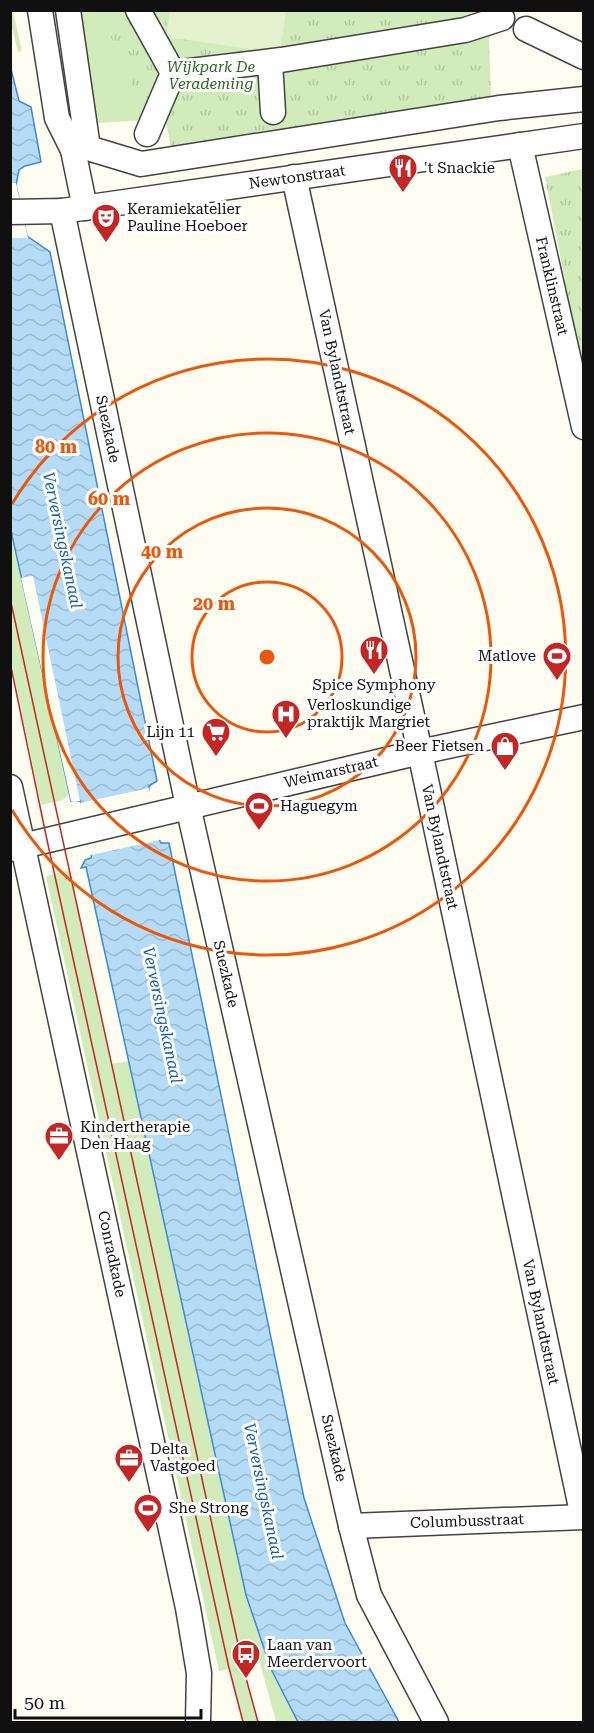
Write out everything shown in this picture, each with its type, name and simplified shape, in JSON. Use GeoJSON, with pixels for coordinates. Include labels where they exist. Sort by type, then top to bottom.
{"type":"FeatureCollection","features":[{"type":"Feature","properties":{"kind":"street"},"geometry":{"type":"LineString","coordinates":[[39,10],[57,118],[98,149],[141,164],[150,151],[174,73],[138,10]]}},
{"type":"Feature","properties":{"kind":"street"},"geometry":{"type":"LineString","coordinates":[[68,10],[98,149]]}},
{"type":"Feature","properties":{"kind":"street"},"geometry":{"type":"LineString","coordinates":[[478,10],[503,14]]}},
{"type":"Feature","properties":{"kind":"street"},"geometry":{"type":"LineString","coordinates":[[174,73],[270,62],[465,30],[503,14]]}},
{"type":"Feature","properties":{"kind":"street"},"geometry":{"type":"LineString","coordinates":[[526,29],[584,57]]}},
{"type":"Feature","properties":{"kind":"street"},"geometry":{"type":"LineString","coordinates":[[270,62],[273,112]]}},
{"type":"Feature","properties":{"kind":"street"},"geometry":{"type":"LineString","coordinates":[[150,151],[584,99]]}},
{"type":"Feature","properties":{"kind":"street","name":"Newtonstraat"},"geometry":{"type":"LineString","coordinates":[[17,212],[74,209],[584,136]]}},
{"type":"Feature","properties":{"kind":"street","name":"Franklinstraat"},"geometry":{"type":"LineString","coordinates":[[520,145],[583,426]]}},
{"type":"Feature","properties":{"kind":"street","name":"Suezkade"},"geometry":{"type":"LineString","coordinates":[[98,149],[74,209],[188,806],[351,1526],[369,1595],[436,1722]]}},
{"type":"Feature","properties":{"kind":"street","name":"Van Bylandtstraat"},"geometry":{"type":"LineString","coordinates":[[294,177],[420,752],[583,1517]]}},
{"type":"Feature","properties":{"kind":"street","name":"Weimarstraat"},"geometry":{"type":"LineString","coordinates":[[17,847],[420,752],[584,717]]}},
{"type":"Feature","properties":{"kind":"street","name":"Conradkade"},"geometry":{"type":"LineString","coordinates":[[10,787],[17,847],[188,1608],[199,1673],[198,1722]]}},
{"type":"Feature","properties":{"kind":"street","name":"Columbusstraat"},"geometry":{"type":"LineString","coordinates":[[351,1526],[583,1517]]}},
{"type":"Feature","properties":{"kind":"green space"},"geometry":{"type":"Polygon","coordinates":[[[10,11],[13,11],[22,51],[18,52],[11,24],[10,11]]]}},
{"type":"Feature","properties":{"kind":"green space"},"geometry":{"type":"Polygon","coordinates":[[[78,11],[128,11],[147,120],[98,123],[78,11]]]}},
{"type":"Feature","properties":{"kind":"green space","name":"Wijkpark De Verademing"},"geometry":{"type":"Polygon","coordinates":[[[100,11],[507,11],[489,39],[491,95],[484,101],[171,147],[166,122],[150,115],[147,120],[100,11]]]}},
{"type":"Feature","properties":{"kind":"green space"},"geometry":{"type":"Polygon","coordinates":[[[170,11],[286,11],[280,53],[166,37],[170,11]]]}},
{"type":"Feature","properties":{"kind":"green space"},"geometry":{"type":"Polygon","coordinates":[[[583,169],[583,373],[545,177],[583,169]]]}},
{"type":"Feature","properties":{"kind":"green space"},"geometry":{"type":"Polygon","coordinates":[[[10,531],[70,793],[63,800],[41,805],[11,662],[10,531]]]}},
{"type":"Feature","properties":{"kind":"green space"},"geometry":{"type":"Polygon","coordinates":[[[70,870],[111,1064],[129,1061],[246,1595],[271,1669],[298,1722],[276,1722],[260,1663],[243,1667],[258,1722],[243,1722],[229,1669],[219,1671],[46,876],[70,870]]]}},
{"type":"Feature","properties":{"kind":"water","name":"Verversingskanaal"},"geometry":{"type":"Polygon","coordinates":[[[10,65],[19,101],[31,107],[41,162],[19,170],[16,185],[27,236],[50,252],[157,781],[149,786],[149,793],[158,837],[161,843],[169,843],[304,1498],[345,1623],[399,1722],[298,1722],[271,1669],[246,1595],[86,867],[81,868],[85,860],[91,858],[92,852],[82,806],[80,801],[71,801],[11,531],[10,65]]]}},
{"type":"Feature","properties":{"kind":"pier"},"geometry":{"type":"Polygon","coordinates":[[[11,183],[16,183],[28,238],[10,238],[11,183]]]}},
{"type":"Feature","properties":{"kind":"pier"},"geometry":{"type":"Polygon","coordinates":[[[33,576],[80,801],[71,801],[21,578],[33,576]]]}},
{"type":"Feature","properties":{"kind":"pier"},"geometry":{"type":"Polygon","coordinates":[[[149,788],[160,840],[91,855],[80,803],[149,788]]]}},
{"type":"Feature","properties":{"kind":"tram line"},"geometry":{"type":"LineString","coordinates":[[10,598],[243,1667],[258,1722]]}},
{"type":"Feature","properties":{"kind":"tram line"},"geometry":{"type":"LineString","coordinates":[[10,662],[229,1668],[243,1722]]}},
{"type":"Feature","properties":{"kind":"place","name":"'t Snackie"},"geometry":{"type":"Point","coordinates":[403,194]}},
{"type":"Feature","properties":{"kind":"place","name":"Keramiekatelier Pauline Hoeboer"},"geometry":{"type":"Point","coordinates":[106,244]}},
{"type":"Feature","properties":{"kind":"place","name":"Spice Symphony"},"geometry":{"type":"Point","coordinates":[374,676]}},
{"type":"Feature","properties":{"kind":"place","name":"Matlove"},"geometry":{"type":"Point","coordinates":[557,682]}},
{"type":"Feature","properties":{"kind":"place","name":"Verloskundige praktijk Margriet"},"geometry":{"type":"Point","coordinates":[286,740]}},
{"type":"Feature","properties":{"kind":"place","name":"Lijn 11"},"geometry":{"type":"Point","coordinates":[216,758]}},
{"type":"Feature","properties":{"kind":"place","name":"Beer Fietsen"},"geometry":{"type":"Point","coordinates":[505,772]}},
{"type":"Feature","properties":{"kind":"place","name":"Haguegym"},"geometry":{"type":"Point","coordinates":[259,832]}},
{"type":"Feature","properties":{"kind":"place","name":"Kindertherapie Den Haag"},"geometry":{"type":"Point","coordinates":[59,1162]}},
{"type":"Feature","properties":{"kind":"place","name":"Delta Vastgoed"},"geometry":{"type":"Point","coordinates":[129,1484]}},
{"type":"Feature","properties":{"kind":"place","name":"She Strong"},"geometry":{"type":"Point","coordinates":[148,1534]}},
{"type":"Feature","properties":{"kind":"place","name":"Laan van Meerdervoort"},"geometry":{"type":"Point","coordinates":[246,1680]}}]}
